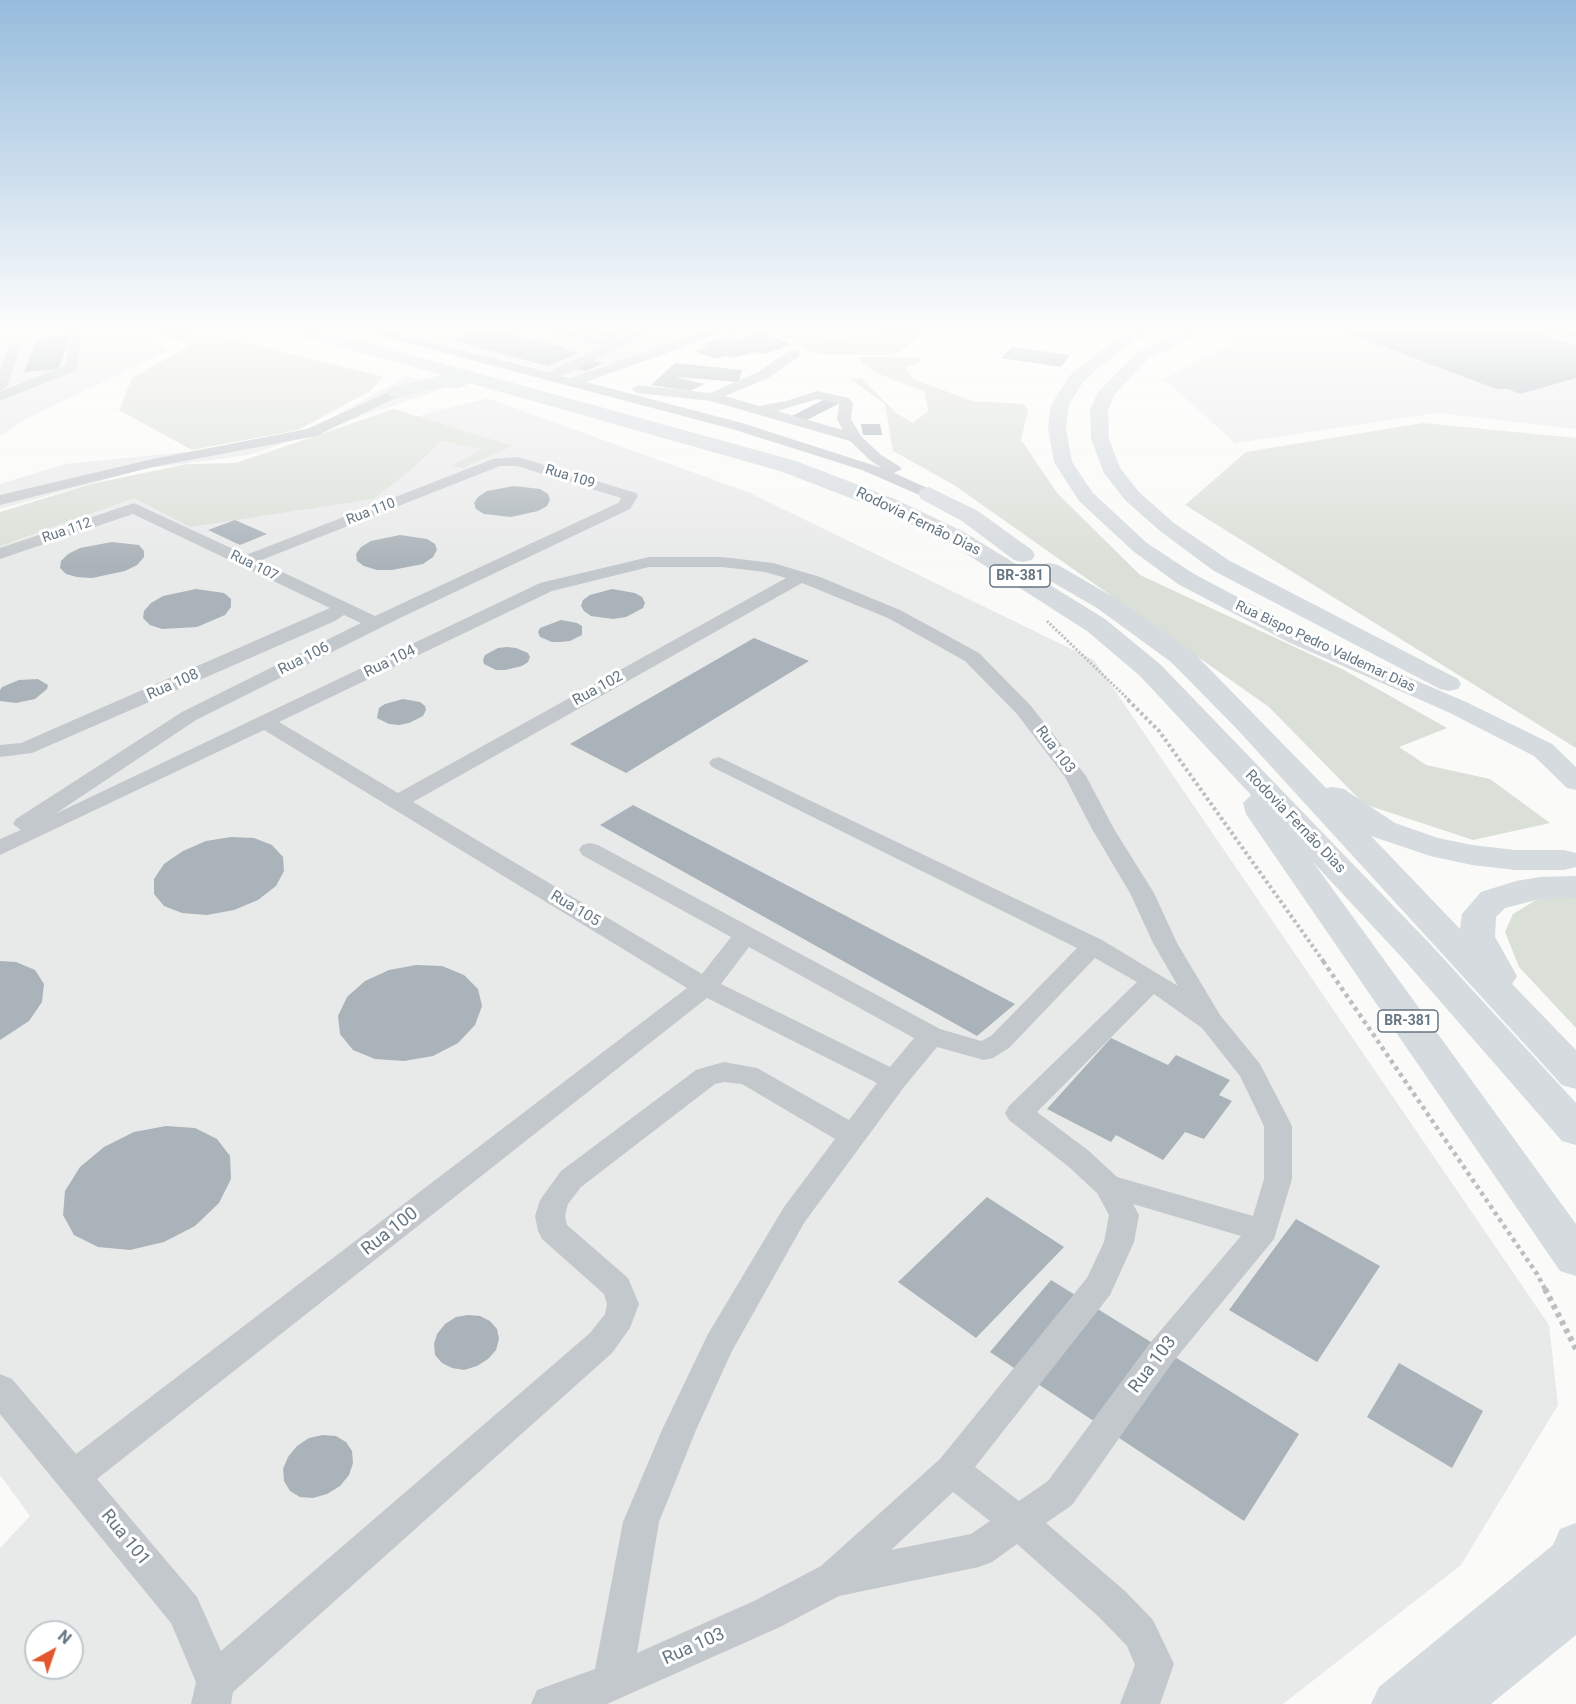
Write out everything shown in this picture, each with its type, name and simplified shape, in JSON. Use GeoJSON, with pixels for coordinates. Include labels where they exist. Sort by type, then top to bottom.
{"type":"FeatureCollection","features":[{"type":"Feature","properties":{"kind":"highway","name":"Rodovia Fernão Dias"},"geometry":{"type":"LineString","coordinates":[[584,409],[788,466],[888,504],[956,537],[1095,625],[1268,769],[1506,1002],[1576,1075]]}},
{"type":"Feature","properties":{"kind":"highway","name":"Rodovia Fernão Dias"},"geometry":{"type":"LineString","coordinates":[[630,409],[748,441],[854,474],[910,497],[1023,555],[1106,603],[1181,656],[1268,769],[1419,954],[1576,1130]]}},
{"type":"Feature","properties":{"kind":"highway","name":"BR-381"},"geometry":{"type":"LineString","coordinates":[[929,494],[970,516],[1023,555]]}},
{"type":"Feature","properties":{"kind":"highway","name":"BR-381"},"geometry":{"type":"LineString","coordinates":[[1573,865],[1472,855],[1431,846],[1384,830],[1268,769],[1262,814],[1576,1258]]}},
{"type":"Feature","properties":{"kind":"highway","name":"BR-381"},"geometry":{"type":"LineString","coordinates":[[1506,1002],[1498,971],[1477,937],[1479,914],[1493,900],[1516,892],[1540,888],[1573,865]]}},
{"type":"Feature","properties":{"kind":"main road","name":"Rua Bispo Pedro Valdemar Dias"},"geometry":{"type":"LineString","coordinates":[[1060,409],[1057,428],[1063,462],[1086,497],[1140,547],[1186,579],[1296,637],[1457,707],[1543,750],[1576,782]]}},
{"type":"Feature","properties":{"kind":"main road","name":"Rua Bispo Pedro Valdemar Dias"},"geometry":{"type":"LineString","coordinates":[[1100,409],[1100,439],[1111,469],[1132,496],[1167,527],[1222,566],[1527,726],[1576,761]]}},
{"type":"Feature","properties":{"kind":"main road"},"geometry":{"type":"LineString","coordinates":[[1396,1704],[1572,1559],[1576,1545]]}},
{"type":"Feature","properties":{"kind":"main road"},"geometry":{"type":"LineString","coordinates":[[1452,1704],[1576,1605]]}},
{"type":"Feature","properties":{"kind":"street"},"geometry":{"type":"LineString","coordinates":[[0,500],[153,463],[310,433],[362,409]]}},
{"type":"Feature","properties":{"kind":"street","name":"Rodovia Fernão Dias"},"geometry":{"type":"LineString","coordinates":[[670,409],[867,467],[929,494]]}},
{"type":"Feature","properties":{"kind":"street"},"geometry":{"type":"LineString","coordinates":[[755,409],[855,438]]}},
{"type":"Feature","properties":{"kind":"street"},"geometry":{"type":"LineString","coordinates":[[760,410],[769,409]]}},
{"type":"Feature","properties":{"kind":"street"},"geometry":{"type":"LineString","coordinates":[[845,409],[844,419],[855,438],[876,458],[929,494]]}},
{"type":"Feature","properties":{"kind":"street","name":"Rua 109"},"geometry":{"type":"LineString","coordinates":[[498,462],[518,461],[630,496],[624,506]]}},
{"type":"Feature","properties":{"kind":"street","name":"Rua 110"},"geometry":{"type":"LineString","coordinates":[[245,561],[498,462]]}},
{"type":"Feature","properties":{"kind":"street","name":"Rua 106"},"geometry":{"type":"LineString","coordinates":[[0,840],[189,716],[375,623],[624,506]]}},
{"type":"Feature","properties":{"kind":"street","name":"Rua 107"},"geometry":{"type":"LineString","coordinates":[[134,508],[375,623]]}},
{"type":"Feature","properties":{"kind":"street","name":"Rua 112"},"geometry":{"type":"LineString","coordinates":[[0,554],[134,508]]}},
{"type":"Feature","properties":{"kind":"street","name":"Rua 104"},"geometry":{"type":"LineString","coordinates":[[0,848],[546,587],[649,562],[722,562],[767,567],[800,577]]}},
{"type":"Feature","properties":{"kind":"street","name":"Rua 102"},"geometry":{"type":"LineString","coordinates":[[397,802],[800,577]]}},
{"type":"Feature","properties":{"kind":"street","name":"Rua 103"},"geometry":{"type":"LineString","coordinates":[[800,577],[894,614],[972,657],[1024,710],[1075,776],[1103,829],[1142,893],[1165,943],[1211,1022],[1251,1071],[1278,1126],[1278,1179],[1263,1231],[1161,1353],[1060,1493],[979,1550],[834,1579]]}},
{"type":"Feature","properties":{"kind":"street","name":"Rua 108"},"geometry":{"type":"LineString","coordinates":[[0,751],[25,749],[329,617],[342,608]]}},
{"type":"Feature","properties":{"kind":"street","name":"Rua 105"},"geometry":{"type":"LineString","coordinates":[[265,722],[705,987],[894,1080]]}},
{"type":"Feature","properties":{"kind":"street","name":"Rua 103"},"geometry":{"type":"LineString","coordinates":[[719,763],[1093,946],[1153,981],[1211,1022]]}},
{"type":"Feature","properties":{"kind":"street"},"geometry":{"type":"LineString","coordinates":[[590,850],[931,1036],[984,1051],[1000,1042],[1093,946]]}},
{"type":"Feature","properties":{"kind":"street","name":"Rua 100"},"geometry":{"type":"LineString","coordinates":[[74,1476],[705,987],[746,934]]}},
{"type":"Feature","properties":{"kind":"street","name":"Rua 103"},"geometry":{"type":"LineString","coordinates":[[550,1704],[612,1683],[767,1614],[834,1579],[952,1470],[1099,1286],[1119,1242],[1124,1215],[1107,1185],[1079,1159],[1019,1113],[1153,981]]}},
{"type":"Feature","properties":{"kind":"street"},"geometry":{"type":"LineString","coordinates":[[612,1683],[641,1522],[679,1430],[719,1344],[794,1215],[894,1080],[931,1036]]}},
{"type":"Feature","properties":{"kind":"street"},"geometry":{"type":"LineString","coordinates":[[213,1693],[601,1343],[619,1319],[623,1304],[617,1287],[553,1231],[550,1216],[555,1200],[571,1179],[706,1077],[724,1072],[748,1075],[853,1136]]}},
{"type":"Feature","properties":{"kind":"street"},"geometry":{"type":"LineString","coordinates":[[1107,1185],[1263,1231]]}},
{"type":"Feature","properties":{"kind":"street","name":"Rua 101"},"geometry":{"type":"LineString","coordinates":[[0,1389],[184,1610],[213,1693]]}},
{"type":"Feature","properties":{"kind":"street"},"geometry":{"type":"LineString","coordinates":[[952,1470],[1018,1522],[1112,1604],[1140,1633],[1155,1664],[1140,1704]]}},
{"type":"Feature","properties":{"kind":"path"},"geometry":{"type":"LineString","coordinates":[[1038,613],[1160,731],[1297,923],[1537,1274],[1576,1349]]}},
{"type":"Feature","properties":{"kind":"shaded area"},"geometry":{"type":"Polygon","coordinates":[[[0,409],[48,409],[28,418],[0,436],[0,409]]]}},
{"type":"Feature","properties":{"kind":"shaded area"},"geometry":{"type":"Polygon","coordinates":[[[338,409],[298,430],[192,450],[119,410],[338,409]]]}},
{"type":"Feature","properties":{"kind":"shaded area"},"geometry":{"type":"Polygon","coordinates":[[[348,409],[385,409],[249,455],[143,469],[0,509],[0,484],[65,464],[224,448],[315,427],[348,409]]]}},
{"type":"Feature","properties":{"kind":"shaded area"},"geometry":{"type":"Polygon","coordinates":[[[394,409],[512,446],[463,468],[451,466],[483,449],[441,441],[412,469],[373,499],[190,527],[134,498],[0,546],[0,512],[91,484],[187,464],[236,463],[394,409]]]}},
{"type":"Feature","properties":{"kind":"shaded area"},"geometry":{"type":"Polygon","coordinates":[[[447,409],[516,409],[750,493],[1094,660],[1549,1325],[1558,1405],[1461,1565],[1283,1704],[0,1704],[0,1548],[30,1516],[0,1475],[0,528],[26,519],[447,409]]]}},
{"type":"Feature","properties":{"kind":"shaded area"},"geometry":{"type":"Polygon","coordinates":[[[886,409],[892,409],[913,423],[928,411],[928,409],[1027,409],[1021,440],[1058,494],[1140,575],[1342,669],[1447,728],[1399,747],[1426,765],[1490,779],[1550,823],[1473,840],[1364,804],[1269,707],[954,485],[893,451],[886,409]]]}},
{"type":"Feature","properties":{"kind":"shaded area"},"geometry":{"type":"Polygon","coordinates":[[[1197,409],[1576,409],[1576,429],[1437,413],[1235,443],[1197,409]]]}},
{"type":"Feature","properties":{"kind":"shaded area"},"geometry":{"type":"Polygon","coordinates":[[[1423,423],[1576,438],[1576,748],[1185,505],[1246,452],[1423,423]]]}},
{"type":"Feature","properties":{"kind":"shaded area"},"geometry":{"type":"Polygon","coordinates":[[[1576,894],[1576,1028],[1519,967],[1505,932],[1513,914],[1536,900],[1576,894]]]}},
{"type":"Feature","properties":{"kind":"building"},"geometry":{"type":"Polygon","coordinates":[[[806,409],[829,409],[805,421],[790,417],[806,409]]]}},
{"type":"Feature","properties":{"kind":"building"},"geometry":{"type":"Polygon","coordinates":[[[861,424],[880,424],[882,435],[863,435],[861,424]]]}},
{"type":"Feature","properties":{"kind":"building"},"geometry":{"type":"Polygon","coordinates":[[[514,486],[540,489],[548,494],[550,500],[547,506],[538,511],[511,517],[484,514],[476,509],[474,503],[487,491],[514,486]]]}},
{"type":"Feature","properties":{"kind":"building"},"geometry":{"type":"Polygon","coordinates":[[[235,520],[267,534],[240,545],[208,530],[235,520]]]}},
{"type":"Feature","properties":{"kind":"building"},"geometry":{"type":"Polygon","coordinates":[[[400,535],[427,539],[435,544],[437,550],[433,557],[423,564],[392,570],[377,570],[357,561],[356,554],[361,547],[371,541],[400,535]]]}},
{"type":"Feature","properties":{"kind":"building"},"geometry":{"type":"Polygon","coordinates":[[[112,542],[139,545],[144,551],[144,557],[137,565],[125,571],[92,578],[66,574],[60,568],[61,561],[68,554],[80,548],[112,542]]]}},
{"type":"Feature","properties":{"kind":"building"},"geometry":{"type":"Polygon","coordinates":[[[196,589],[224,593],[231,599],[231,607],[225,615],[197,627],[162,629],[150,625],[143,618],[144,611],[151,603],[163,596],[196,589]]]}},
{"type":"Feature","properties":{"kind":"building"},"geometry":{"type":"Polygon","coordinates":[[[612,589],[635,593],[642,597],[645,603],[643,608],[626,617],[613,619],[591,616],[584,611],[581,606],[583,600],[590,595],[612,589]]]}},
{"type":"Feature","properties":{"kind":"building"},"geometry":{"type":"Polygon","coordinates":[[[561,620],[582,626],[582,635],[570,641],[561,642],[552,642],[540,637],[538,632],[540,628],[561,620]]]}},
{"type":"Feature","properties":{"kind":"building"},"geometry":{"type":"Polygon","coordinates":[[[754,638],[809,661],[626,773],[570,744],[754,638]]]}},
{"type":"Feature","properties":{"kind":"building"},"geometry":{"type":"Polygon","coordinates":[[[507,647],[528,653],[530,657],[528,662],[522,666],[505,670],[496,670],[484,664],[485,655],[498,648],[507,647]]]}},
{"type":"Feature","properties":{"kind":"building"},"geometry":{"type":"Polygon","coordinates":[[[38,679],[48,685],[47,689],[35,699],[16,703],[0,701],[2,687],[19,680],[38,679]]]}},
{"type":"Feature","properties":{"kind":"building"},"geometry":{"type":"Polygon","coordinates":[[[403,699],[420,702],[425,706],[423,716],[399,725],[389,724],[377,718],[379,708],[403,699]]]}},
{"type":"Feature","properties":{"kind":"building"},"geometry":{"type":"Polygon","coordinates":[[[633,805],[1015,1004],[977,1036],[600,825],[633,805]]]}},
{"type":"Feature","properties":{"kind":"building"},"geometry":{"type":"Polygon","coordinates":[[[231,837],[254,838],[272,845],[283,857],[284,871],[276,886],[258,900],[234,910],[207,915],[182,913],[164,906],[154,894],[154,879],[164,864],[183,851],[206,841],[231,837]]]}},
{"type":"Feature","properties":{"kind":"building"},"geometry":{"type":"Polygon","coordinates":[[[0,961],[16,962],[35,970],[44,984],[42,1002],[29,1021],[0,1040],[0,961]]]}},
{"type":"Feature","properties":{"kind":"building"},"geometry":{"type":"Polygon","coordinates":[[[416,965],[442,966],[464,975],[478,989],[482,1006],[475,1025],[458,1043],[433,1056],[404,1061],[375,1059],[353,1050],[340,1034],[338,1016],[347,997],[365,981],[389,970],[416,965]]]}},
{"type":"Feature","properties":{"kind":"building"},"geometry":{"type":"Polygon","coordinates":[[[1111,1038],[1168,1065],[1176,1055],[1230,1080],[1219,1095],[1232,1101],[1204,1139],[1185,1132],[1163,1160],[1116,1135],[1111,1142],[1047,1109],[1111,1038]]]}},
{"type":"Feature","properties":{"kind":"building"},"geometry":{"type":"Polygon","coordinates":[[[166,1126],[195,1128],[217,1139],[230,1156],[231,1179],[219,1203],[195,1226],[164,1242],[130,1250],[98,1247],[74,1235],[63,1215],[65,1191],[80,1167],[104,1147],[134,1132],[166,1126]]]}},
{"type":"Feature","properties":{"kind":"building"},"geometry":{"type":"Polygon","coordinates":[[[987,1197],[1064,1247],[976,1338],[898,1282],[987,1197]]]}},
{"type":"Feature","properties":{"kind":"building"},"geometry":{"type":"Polygon","coordinates":[[[1296,1219],[1380,1266],[1317,1362],[1229,1310],[1296,1219]]]}},
{"type":"Feature","properties":{"kind":"building"},"geometry":{"type":"Polygon","coordinates":[[[1051,1280],[1299,1434],[1244,1521],[990,1352],[1051,1280]]]}},
{"type":"Feature","properties":{"kind":"building"},"geometry":{"type":"Polygon","coordinates":[[[480,1316],[490,1321],[497,1329],[499,1339],[496,1350],[477,1366],[464,1370],[452,1368],[442,1363],[435,1355],[434,1344],[437,1334],[445,1324],[456,1317],[480,1316]]]}},
{"type":"Feature","properties":{"kind":"building"},"geometry":{"type":"Polygon","coordinates":[[[1399,1363],[1483,1411],[1452,1468],[1367,1417],[1399,1363]]]}},
{"type":"Feature","properties":{"kind":"building"},"geometry":{"type":"Polygon","coordinates":[[[323,1435],[336,1436],[346,1442],[352,1451],[353,1463],[349,1475],[340,1486],[327,1494],[313,1498],[300,1497],[290,1491],[284,1481],[283,1469],[288,1457],[297,1446],[309,1438],[323,1435]]]}}]}
